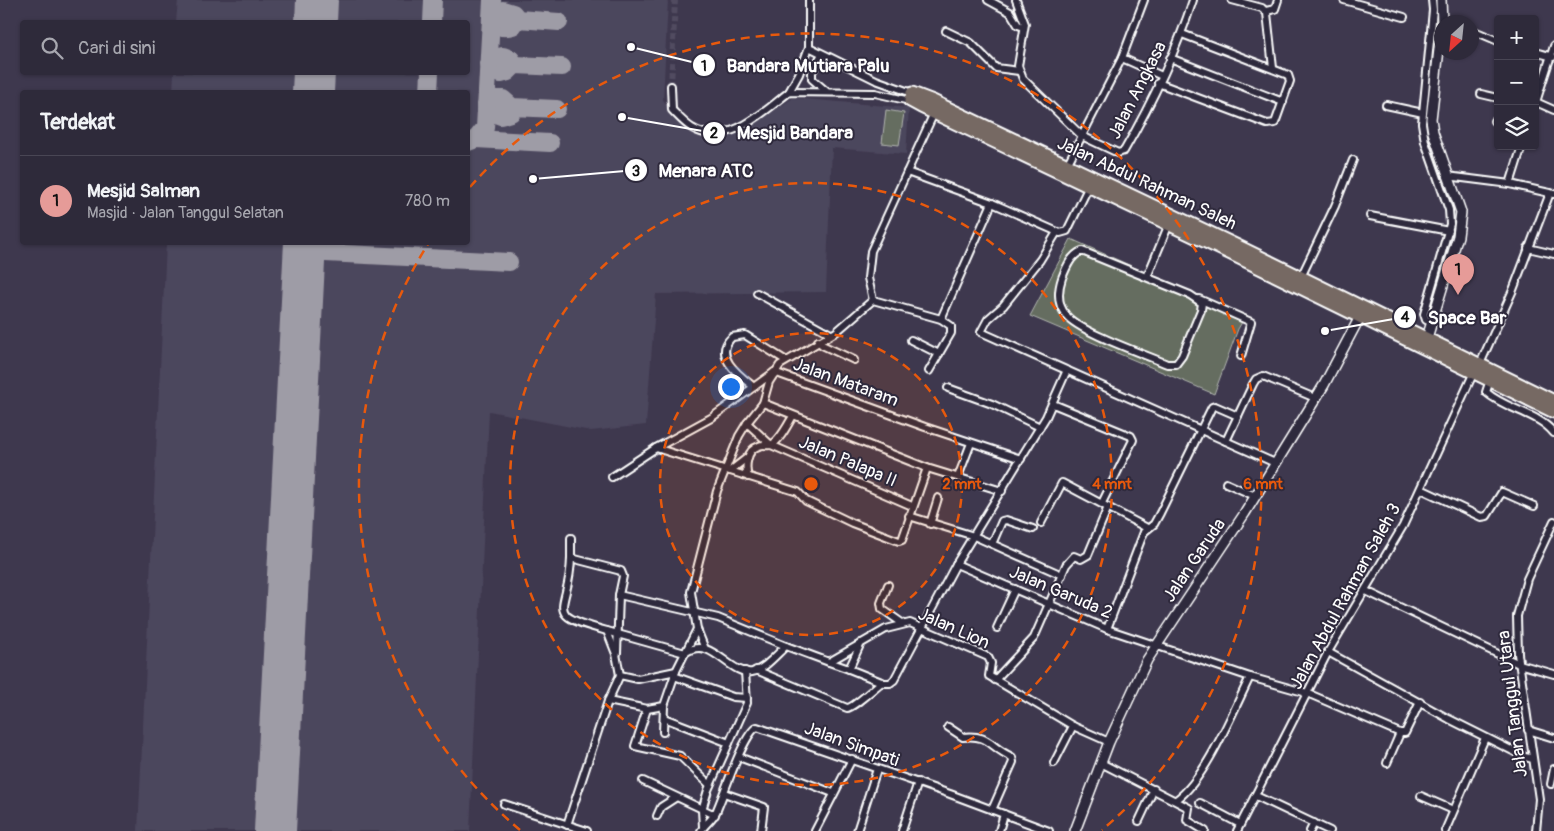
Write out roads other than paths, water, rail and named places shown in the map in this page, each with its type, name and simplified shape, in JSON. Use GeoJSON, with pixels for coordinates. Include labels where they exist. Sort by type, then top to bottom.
{"type":"FeatureCollection","features":[{"type":"Feature","properties":{"kind":"highway","name":"Jalan Abdul Rahman Saleh"},"geometry":{"type":"LineString","coordinates":[[911,97],[934,113],[1067,165],[1231,248],[1477,368],[1534,397],[1554,412]]}},
{"type":"Feature","properties":{"kind":"highway","name":"Jalan Abdul Rahman Saleh"},"geometry":{"type":"LineString","coordinates":[[911,97],[1023,149],[1090,186],[1169,224],[1300,278],[1363,313],[1427,338],[1477,368],[1490,380],[1534,397],[1554,401]]}},
{"type":"Feature","properties":{"kind":"street"},"geometry":{"type":"LineString","coordinates":[[671,86],[672,110],[693,129],[714,133],[733,130],[767,110],[789,92],[796,80],[809,47],[809,0]]}},
{"type":"Feature","properties":{"kind":"street"},"geometry":{"type":"LineString","coordinates":[[988,0],[1010,12],[1018,25],[1024,27]]}},
{"type":"Feature","properties":{"kind":"street"},"geometry":{"type":"LineString","coordinates":[[946,31],[971,43],[996,68],[1019,71],[1024,18],[1016,0]]}},
{"type":"Feature","properties":{"kind":"street","name":"Jalan Angkasa"},"geometry":{"type":"LineString","coordinates":[[1067,165],[1122,58],[1144,0]]}},
{"type":"Feature","properties":{"kind":"street","name":"Jalan Angkasa"},"geometry":{"type":"LineString","coordinates":[[1019,71],[1032,89],[1082,136],[1114,151],[1124,151],[1182,34],[1193,0]]}},
{"type":"Feature","properties":{"kind":"street"},"geometry":{"type":"LineString","coordinates":[[1236,1],[1266,11],[1275,9],[1278,0]]}},
{"type":"Feature","properties":{"kind":"street"},"geometry":{"type":"LineString","coordinates":[[1344,0],[1404,18]]}},
{"type":"Feature","properties":{"kind":"street"},"geometry":{"type":"LineString","coordinates":[[1432,0],[1438,15]]}},
{"type":"Feature","properties":{"kind":"street"},"geometry":{"type":"LineString","coordinates":[[1441,0],[1441,15]]}},
{"type":"Feature","properties":{"kind":"street"},"geometry":{"type":"LineString","coordinates":[[1010,12],[1018,8]]}},
{"type":"Feature","properties":{"kind":"street"},"geometry":{"type":"LineString","coordinates":[[1266,11],[1273,68]]}},
{"type":"Feature","properties":{"kind":"street"},"geometry":{"type":"LineString","coordinates":[[1479,33],[1494,39]]}},
{"type":"Feature","properties":{"kind":"street"},"geometry":{"type":"LineString","coordinates":[[1158,83],[1271,125],[1275,123],[1290,78],[1273,68],[1182,34]]}},
{"type":"Feature","properties":{"kind":"street"},"geometry":{"type":"LineString","coordinates":[[1539,94],[1554,46]]}},
{"type":"Feature","properties":{"kind":"street","name":"Jalan Abdul Rahman Saleh"},"geometry":{"type":"LineString","coordinates":[[809,47],[911,97]]}},
{"type":"Feature","properties":{"kind":"street"},"geometry":{"type":"LineString","coordinates":[[1539,53],[1552,56]]}},
{"type":"Feature","properties":{"kind":"street"},"geometry":{"type":"LineString","coordinates":[[822,54],[812,72],[812,79],[817,86],[827,92]]}},
{"type":"Feature","properties":{"kind":"street"},"geometry":{"type":"LineString","coordinates":[[1433,323],[1426,320],[1424,314],[1449,231],[1450,210],[1425,142],[1423,113],[1434,57]]}},
{"type":"Feature","properties":{"kind":"street"},"geometry":{"type":"LineString","coordinates":[[1122,58],[1162,76]]}},
{"type":"Feature","properties":{"kind":"street"},"geometry":{"type":"LineString","coordinates":[[1170,58],[1283,102]]}},
{"type":"Feature","properties":{"kind":"street"},"geometry":{"type":"LineString","coordinates":[[1427,338],[1433,323],[1461,223],[1460,205],[1436,144],[1432,119],[1437,60]]}},
{"type":"Feature","properties":{"kind":"street","name":"Jalan Abdul Rahman Saleh"},"geometry":{"type":"LineString","coordinates":[[789,92],[875,93],[911,97]]}},
{"type":"Feature","properties":{"kind":"street"},"geometry":{"type":"LineString","coordinates":[[1481,94],[1494,97]]}},
{"type":"Feature","properties":{"kind":"street"},"geometry":{"type":"LineString","coordinates":[[1539,104],[1554,110]]}},
{"type":"Feature","properties":{"kind":"street"},"geometry":{"type":"LineString","coordinates":[[1386,105],[1423,113]]}},
{"type":"Feature","properties":{"kind":"street"},"geometry":{"type":"LineString","coordinates":[[929,371],[952,330],[941,319],[873,300],[868,278],[871,251],[934,113]]}},
{"type":"Feature","properties":{"kind":"street"},"geometry":{"type":"LineString","coordinates":[[1510,184],[1521,150]]}},
{"type":"Feature","properties":{"kind":"street"},"geometry":{"type":"LineString","coordinates":[[1300,278],[1335,206],[1353,160]]}},
{"type":"Feature","properties":{"kind":"street"},"geometry":{"type":"LineString","coordinates":[[907,172],[992,203],[1057,232],[1067,231],[1090,186]]}},
{"type":"Feature","properties":{"kind":"street"},"geometry":{"type":"LineString","coordinates":[[1447,176],[1510,184],[1552,193]]}},
{"type":"Feature","properties":{"kind":"street","name":"Jalan Abdul Rahman Saleh 3"},"geometry":{"type":"LineString","coordinates":[[1237,831],[1328,652],[1404,526],[1513,290],[1528,248],[1552,193]]}},
{"type":"Feature","properties":{"kind":"street"},"geometry":{"type":"LineString","coordinates":[[941,319],[992,203]]}},
{"type":"Feature","properties":{"kind":"street"},"geometry":{"type":"LineString","coordinates":[[1370,216],[1449,231]]}},
{"type":"Feature","properties":{"kind":"street"},"geometry":{"type":"LineString","coordinates":[[1147,277],[1169,224]]}},
{"type":"Feature","properties":{"kind":"street"},"geometry":{"type":"LineString","coordinates":[[1057,232],[1040,260],[1003,306],[988,319],[981,332],[1275,463]]}},
{"type":"Feature","properties":{"kind":"street"},"geometry":{"type":"LineString","coordinates":[[1528,248],[1554,254]]}},
{"type":"Feature","properties":{"kind":"street"},"geometry":{"type":"LineString","coordinates":[[1196,298],[1202,303],[1201,310],[1182,356],[1176,364],[1172,365],[1084,328],[1069,319],[1060,304],[1058,294],[1071,259],[1076,253],[1082,251],[1147,277],[1196,298],[1251,322],[1241,356]]}},
{"type":"Feature","properties":{"kind":"street"},"geometry":{"type":"LineString","coordinates":[[757,293],[831,334]]}},
{"type":"Feature","properties":{"kind":"street","name":"Jalan Mataram"},"geometry":{"type":"LineString","coordinates":[[873,300],[831,334],[786,360],[774,372],[971,443],[1021,459]]}},
{"type":"Feature","properties":{"kind":"street","name":"Jalan Garuda"},"geometry":{"type":"LineString","coordinates":[[1075,831],[1109,742],[1155,646],[1255,496],[1315,398],[1363,313]]}},
{"type":"Feature","properties":{"kind":"street"},"geometry":{"type":"LineString","coordinates":[[754,386],[733,370],[728,363],[727,346],[732,337],[740,334],[749,336],[786,360]]}},
{"type":"Feature","properties":{"kind":"street"},"geometry":{"type":"LineString","coordinates":[[911,340],[939,354]]}},
{"type":"Feature","properties":{"kind":"street"},"geometry":{"type":"LineString","coordinates":[[818,341],[822,345],[854,360]]}},
{"type":"Feature","properties":{"kind":"street"},"geometry":{"type":"LineString","coordinates":[[619,595],[718,618],[786,646],[882,682],[890,683],[894,680],[956,564],[1040,427],[1053,404],[1067,370]]}},
{"type":"Feature","properties":{"kind":"street"},"geometry":{"type":"LineString","coordinates":[[612,477],[656,448],[710,418],[774,372]]}},
{"type":"Feature","properties":{"kind":"street"},"geometry":{"type":"LineString","coordinates":[[705,649],[697,629],[691,595],[693,582],[717,491],[747,423],[763,404],[774,372]]}},
{"type":"Feature","properties":{"kind":"street"},"geometry":{"type":"LineString","coordinates":[[1226,441],[1256,379],[1263,376],[1315,398]]}},
{"type":"Feature","properties":{"kind":"street"},"geometry":{"type":"LineString","coordinates":[[1490,380],[1486,392],[1493,398],[1539,420],[1554,433]]}},
{"type":"Feature","properties":{"kind":"street"},"geometry":{"type":"LineString","coordinates":[[948,388],[992,404],[1040,427]]}},
{"type":"Feature","properties":{"kind":"street"},"geometry":{"type":"LineString","coordinates":[[763,404],[927,468],[1002,491]]}},
{"type":"Feature","properties":{"kind":"street"},"geometry":{"type":"LineString","coordinates":[[1053,404],[1130,436],[1133,440],[1105,505],[1088,555],[1085,558],[1071,557],[1034,638],[995,680],[1073,726],[1109,742]]}},
{"type":"Feature","properties":{"kind":"street"},"geometry":{"type":"LineString","coordinates":[[1107,628],[1139,543],[1147,528],[1154,524],[1160,513],[1213,406],[1238,416]]}},
{"type":"Feature","properties":{"kind":"street"},"geometry":{"type":"LineString","coordinates":[[727,470],[749,456],[757,446],[771,445],[779,438],[793,416]]}},
{"type":"Feature","properties":{"kind":"street","name":"Jalan Palapa II"},"geometry":{"type":"LineString","coordinates":[[747,423],[771,445],[912,506]]}},
{"type":"Feature","properties":{"kind":"street"},"geometry":{"type":"LineString","coordinates":[[958,477],[971,443]]}},
{"type":"Feature","properties":{"kind":"street"},"geometry":{"type":"LineString","coordinates":[[656,448],[798,492],[806,501],[897,541],[902,540],[912,506],[927,468]]}},
{"type":"Feature","properties":{"kind":"street"},"geometry":{"type":"LineString","coordinates":[[748,477],[746,469],[749,456]]}},
{"type":"Feature","properties":{"kind":"street"},"geometry":{"type":"LineString","coordinates":[[1041,523],[1062,483],[1147,528]]}},
{"type":"Feature","properties":{"kind":"street"},"geometry":{"type":"LineString","coordinates":[[1226,483],[1255,496]]}},
{"type":"Feature","properties":{"kind":"street"},"geometry":{"type":"LineString","coordinates":[[1421,489],[1481,517],[1487,516],[1502,492],[1534,506]]}},
{"type":"Feature","properties":{"kind":"street"},"geometry":{"type":"LineString","coordinates":[[930,524],[938,498]]}},
{"type":"Feature","properties":{"kind":"street"},"geometry":{"type":"LineString","coordinates":[[909,516],[974,536],[1062,575]]}},
{"type":"Feature","properties":{"kind":"street"},"geometry":{"type":"LineString","coordinates":[[992,544],[1002,521],[1006,520],[1033,529]]}},
{"type":"Feature","properties":{"kind":"street","name":"Jalan Tanggul Utara"},"geometry":{"type":"LineString","coordinates":[[1538,831],[1539,799],[1530,758],[1528,730],[1516,662],[1517,616],[1527,579],[1554,521]]}},
{"type":"Feature","properties":{"kind":"street"},"geometry":{"type":"LineString","coordinates":[[571,538],[570,582],[562,604],[563,613],[571,620],[685,653],[690,650],[705,649],[745,671],[756,670],[847,708],[853,708],[868,692],[882,682]]}},
{"type":"Feature","properties":{"kind":"street"},"geometry":{"type":"LineString","coordinates":[[571,558],[622,571],[623,576],[616,624],[618,634],[616,654]]}},
{"type":"Feature","properties":{"kind":"street","name":"Jalan Garuda 2"},"geometry":{"type":"LineString","coordinates":[[956,564],[1107,628],[1250,677],[1307,693],[1400,733]]}},
{"type":"Feature","properties":{"kind":"street"},"geometry":{"type":"LineString","coordinates":[[888,585],[881,603],[882,609],[902,623]]}},
{"type":"Feature","properties":{"kind":"street"},"geometry":{"type":"LineString","coordinates":[[997,628],[1015,589]]}},
{"type":"Feature","properties":{"kind":"street"},"geometry":{"type":"LineString","coordinates":[[1366,591],[1516,662],[1554,674]]}},
{"type":"Feature","properties":{"kind":"street","name":"Jalan Lion"},"geometry":{"type":"LineString","coordinates":[[829,662],[886,629],[902,623],[923,627],[988,657],[991,663],[988,675],[995,680]]}},
{"type":"Feature","properties":{"kind":"street"},"geometry":{"type":"LineString","coordinates":[[663,732],[664,706],[675,673],[697,629]]}},
{"type":"Feature","properties":{"kind":"street"},"geometry":{"type":"LineString","coordinates":[[567,825],[608,701],[620,675],[616,654],[607,631]]}},
{"type":"Feature","properties":{"kind":"street"},"geometry":{"type":"LineString","coordinates":[[849,669],[861,643]]}},
{"type":"Feature","properties":{"kind":"street"},"geometry":{"type":"LineString","coordinates":[[756,670],[786,646]]}},
{"type":"Feature","properties":{"kind":"street"},"geometry":{"type":"LineString","coordinates":[[1328,652],[1485,738],[1530,758]]}},
{"type":"Feature","properties":{"kind":"street"},"geometry":{"type":"LineString","coordinates":[[702,829],[702,810],[710,785],[743,713],[747,698],[745,671]]}},
{"type":"Feature","properties":{"kind":"street"},"geometry":{"type":"LineString","coordinates":[[620,675],[638,679],[675,673],[733,698],[747,698]]}},
{"type":"Feature","properties":{"kind":"street"},"geometry":{"type":"LineString","coordinates":[[1176,800],[1187,792],[1209,756],[1250,677]]}},
{"type":"Feature","properties":{"kind":"street"},"geometry":{"type":"LineString","coordinates":[[608,701],[647,708],[664,706]]}},
{"type":"Feature","properties":{"kind":"street"},"geometry":{"type":"LineString","coordinates":[[1387,762],[1400,733],[1405,733],[1420,702]]}},
{"type":"Feature","properties":{"kind":"street"},"geometry":{"type":"LineString","coordinates":[[647,708],[635,746],[680,756],[710,785]]}},
{"type":"Feature","properties":{"kind":"street"},"geometry":{"type":"LineString","coordinates":[[664,718],[729,743]]}},
{"type":"Feature","properties":{"kind":"street"},"geometry":{"type":"LineString","coordinates":[[1054,763],[1073,726]]}},
{"type":"Feature","properties":{"kind":"street","name":"Jalan Simpati"},"geometry":{"type":"LineString","coordinates":[[702,829],[715,815],[739,757],[752,730],[757,727],[918,782],[1050,831]]}},
{"type":"Feature","properties":{"kind":"street"},"geometry":{"type":"LineString","coordinates":[[948,727],[963,738],[972,735],[984,738],[996,750],[1013,760],[992,810]]}},
{"type":"Feature","properties":{"kind":"street"},"geometry":{"type":"LineString","coordinates":[[1528,730],[1554,738]]}},
{"type":"Feature","properties":{"kind":"street"},"geometry":{"type":"LineString","coordinates":[[1445,831],[1485,738]]}},
{"type":"Feature","properties":{"kind":"street"},"geometry":{"type":"LineString","coordinates":[[739,757],[833,793]]}},
{"type":"Feature","properties":{"kind":"street"},"geometry":{"type":"LineString","coordinates":[[815,831],[852,759]]}},
{"type":"Feature","properties":{"kind":"street"},"geometry":{"type":"LineString","coordinates":[[1101,763],[1189,808],[1187,820],[1205,831]]}},
{"type":"Feature","properties":{"kind":"street"},"geometry":{"type":"LineString","coordinates":[[857,831],[877,769]]}},
{"type":"Feature","properties":{"kind":"street"},"geometry":{"type":"LineString","coordinates":[[1551,784],[1554,769]]}},
{"type":"Feature","properties":{"kind":"street"},"geometry":{"type":"LineString","coordinates":[[643,781],[675,798],[715,815]]}},
{"type":"Feature","properties":{"kind":"street"},"geometry":{"type":"LineString","coordinates":[[902,831],[918,782]]}},
{"type":"Feature","properties":{"kind":"street"},"geometry":{"type":"LineString","coordinates":[[1139,821],[1154,789]]}},
{"type":"Feature","properties":{"kind":"street"},"geometry":{"type":"LineString","coordinates":[[724,793],[764,807],[761,831]]}},
{"type":"Feature","properties":{"kind":"street"},"geometry":{"type":"LineString","coordinates":[[1256,796],[1330,831]]}},
{"type":"Feature","properties":{"kind":"street"},"geometry":{"type":"LineString","coordinates":[[1421,796],[1453,810]]}},
{"type":"Feature","properties":{"kind":"street"},"geometry":{"type":"LineString","coordinates":[[657,816],[662,807],[675,798]]}},
{"type":"Feature","properties":{"kind":"street"},"geometry":{"type":"LineString","coordinates":[[504,804],[588,831]]}},
{"type":"Feature","properties":{"kind":"street"},"geometry":{"type":"LineString","coordinates":[[1200,804],[1240,824]]}},
{"type":"Feature","properties":{"kind":"street"},"geometry":{"type":"LineString","coordinates":[[999,831],[1004,814]]}},
{"type":"Feature","properties":{"kind":"street"},"geometry":{"type":"LineString","coordinates":[[1310,831],[1314,823]]}},
{"type":"Feature","properties":{"kind":"tunnel"},"geometry":{"type":"LineString","coordinates":[[671,86],[675,0]]}},
{"type":"Feature","properties":{"kind":"place","name":"Bandara Mutiara Palu"},"geometry":{"type":"Point","coordinates":[631,47]}},
{"type":"Feature","properties":{"kind":"place","name":"Mesjid Bandara"},"geometry":{"type":"Point","coordinates":[622,117]}},
{"type":"Feature","properties":{"kind":"place","name":"Menara ATC"},"geometry":{"type":"Point","coordinates":[533,179]}},
{"type":"Feature","properties":{"kind":"place","name":"Mesjid Salman"},"geometry":{"type":"Point","coordinates":[1458,295]}},
{"type":"Feature","properties":{"kind":"place","name":"Space Bar"},"geometry":{"type":"Point","coordinates":[1325,331]}}]}
